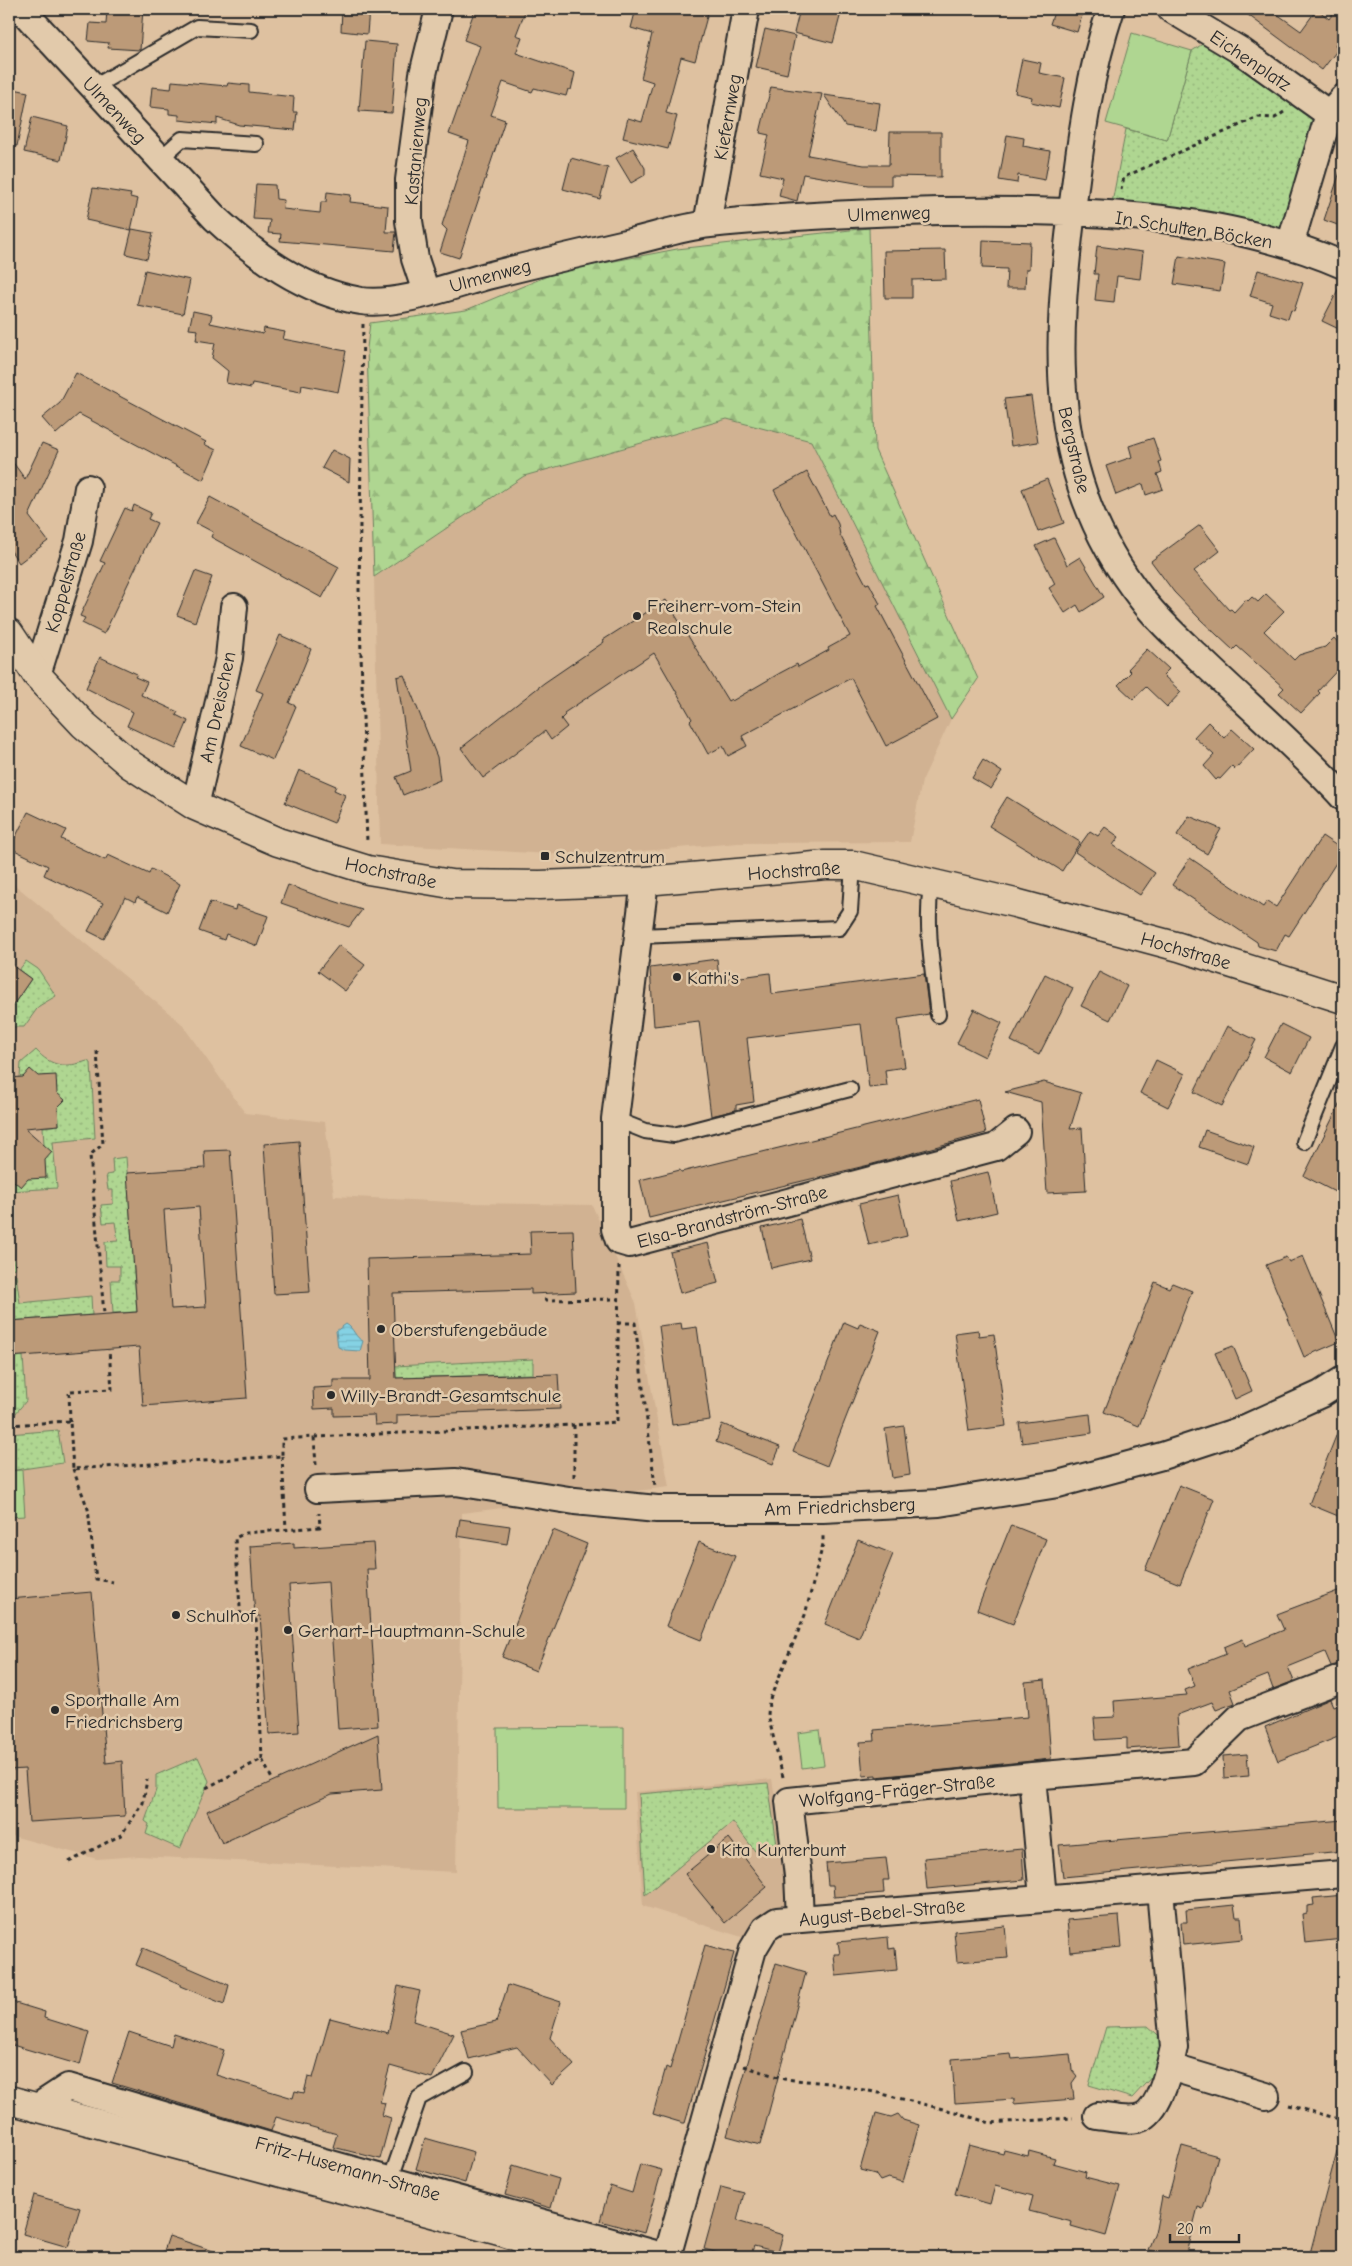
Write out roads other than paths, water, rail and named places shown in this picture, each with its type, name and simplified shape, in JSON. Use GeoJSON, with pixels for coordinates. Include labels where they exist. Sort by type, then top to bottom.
{"type":"FeatureCollection","features":[{"type":"Feature","properties":{"kind":"street","name":"Ulmenweg"},"geometry":{"type":"LineString","coordinates":[[21,9],[215,218],[240,241],[267,262],[303,282],[338,296],[363,301],[392,300],[546,261],[708,224],[863,213],[1017,210],[1072,212]]}},
{"type":"Feature","properties":{"kind":"street","name":"Kastanienweg"},"geometry":{"type":"LineString","coordinates":[[426,292],[415,260],[409,221],[409,180],[423,74],[439,9]]}},
{"type":"Feature","properties":{"kind":"street","name":"Kiefernweg"},"geometry":{"type":"LineString","coordinates":[[708,224],[746,9]]}},
{"type":"Feature","properties":{"kind":"street","name":"Bergstraße"},"geometry":{"type":"LineString","coordinates":[[1111,9],[1100,43],[1083,122],[1065,266],[1060,350],[1064,415],[1073,459],[1088,507],[1109,551],[1141,599],[1178,639],[1343,797]]}},
{"type":"Feature","properties":{"kind":"street","name":"Eichenplatz"},"geometry":{"type":"LineString","coordinates":[[1171,9],[1336,106]]}},
{"type":"Feature","properties":{"kind":"street"},"geometry":{"type":"LineString","coordinates":[[1290,245],[1336,106]]}},
{"type":"Feature","properties":{"kind":"street","name":"In Schulten Böcken"},"geometry":{"type":"LineString","coordinates":[[1072,212],[1117,215],[1246,233],[1290,245],[1343,265]]}},
{"type":"Feature","properties":{"kind":"street","name":"Koppelstraße"},"geometry":{"type":"LineString","coordinates":[[37,675],[79,541],[88,488]]}},
{"type":"Feature","properties":{"kind":"street","name":"Am Dreischen"},"geometry":{"type":"LineString","coordinates":[[195,806],[229,658],[234,607]]}},
{"type":"Feature","properties":{"kind":"street","name":"Hochstraße"},"geometry":{"type":"LineString","coordinates":[[9,633],[37,675],[83,724],[131,765],[195,806],[278,842],[368,870],[451,884],[540,885],[645,881],[853,865],[1179,946],[1343,999]]}},
{"type":"Feature","properties":{"kind":"street","name":"Elsa-Brandström-Straße"},"geometry":{"type":"LineString","coordinates":[[645,881],[614,1119],[614,1229],[619,1240],[629,1244],[996,1147],[1016,1131]]}},
{"type":"Feature","properties":{"kind":"street","name":"Am Friedrichsberg"},"geometry":{"type":"LineString","coordinates":[[318,1489],[456,1482],[575,1501],[657,1509],[823,1509],[940,1503],[1058,1484],[1162,1456],[1241,1430],[1321,1394],[1343,1380]]}},
{"type":"Feature","properties":{"kind":"street","name":"Wolfgang-Fräger-Straße"},"geometry":{"type":"LineString","coordinates":[[800,1918],[798,1876],[789,1801],[1032,1776],[1194,1762],[1239,1718],[1343,1678]]}},
{"type":"Feature","properties":{"kind":"street"},"geometry":{"type":"LineString","coordinates":[[1032,1776],[1043,1898]]}},
{"type":"Feature","properties":{"kind":"street","name":"August-Bebel-Straße"},"geometry":{"type":"LineString","coordinates":[[666,2257],[758,1939],[765,1929],[777,1921],[1343,1874]]}},
{"type":"Feature","properties":{"kind":"street"},"geometry":{"type":"LineString","coordinates":[[1097,2116],[1130,2119],[1143,2117],[1155,2102],[1170,2067],[1174,2047],[1160,1890]]}},
{"type":"Feature","properties":{"kind":"street"},"geometry":{"type":"LineString","coordinates":[[1170,2067],[1266,2096]]}},
{"type":"Feature","properties":{"kind":"street","name":"Fritz-Husemann-Straße"},"geometry":{"type":"LineString","coordinates":[[36,2108],[68,2087],[390,2181],[666,2257]]}},
{"type":"Feature","properties":{"kind":"street","name":"Fritz-Husemann-Straße"},"geometry":{"type":"LineString","coordinates":[[9,2100],[503,2232],[578,2257]]}},
{"type":"Feature","properties":{"kind":"lane"},"geometry":{"type":"LineString","coordinates":[[94,87],[196,27],[250,30]]}},
{"type":"Feature","properties":{"kind":"lane"},"geometry":{"type":"LineString","coordinates":[[161,158],[182,139],[256,144]]}},
{"type":"Feature","properties":{"kind":"lane","name":"Hochstraße"},"geometry":{"type":"LineString","coordinates":[[638,936],[839,928],[850,910],[853,865]]}},
{"type":"Feature","properties":{"kind":"lane"},"geometry":{"type":"LineString","coordinates":[[931,884],[928,907],[929,943],[938,1015]]}},
{"type":"Feature","properties":{"kind":"lane"},"geometry":{"type":"LineString","coordinates":[[1304,1142],[1343,1046]]}},
{"type":"Feature","properties":{"kind":"lane"},"geometry":{"type":"LineString","coordinates":[[614,1119],[646,1131],[674,1135],[850,1089]]}},
{"type":"Feature","properties":{"kind":"lane"},"geometry":{"type":"LineString","coordinates":[[390,2181],[419,2098],[466,2072]]}},
{"type":"Feature","properties":{"kind":"water"},"geometry":{"type":"Polygon","coordinates":[[[346,1324],[363,1341],[360,1351],[345,1350],[338,1347],[336,1331],[346,1324]]]}},
{"type":"Feature","properties":{"kind":"place","name":"Freiherr-vom-Stein Realschule"},"geometry":{"type":"Point","coordinates":[637,616]}},
{"type":"Feature","properties":{"kind":"place","name":"Schulzentrum"},"geometry":{"type":"Point","coordinates":[545,856]}},
{"type":"Feature","properties":{"kind":"place","name":"Kathi's"},"geometry":{"type":"Point","coordinates":[677,977]}},
{"type":"Feature","properties":{"kind":"place","name":"Oberstufengebäude"},"geometry":{"type":"Point","coordinates":[381,1329]}},
{"type":"Feature","properties":{"kind":"place","name":"Willy-Brandt-Gesamtschule"},"geometry":{"type":"Point","coordinates":[331,1395]}},
{"type":"Feature","properties":{"kind":"place","name":"Schulhof"},"geometry":{"type":"Point","coordinates":[176,1615]}},
{"type":"Feature","properties":{"kind":"place","name":"Gerhart-Hauptmann-Schule"},"geometry":{"type":"Point","coordinates":[288,1630]}},
{"type":"Feature","properties":{"kind":"place","name":"Sporthalle Am Friedrichsberg"},"geometry":{"type":"Point","coordinates":[55,1710]}},
{"type":"Feature","properties":{"kind":"place","name":"Kita Kunterbunt"},"geometry":{"type":"Point","coordinates":[711,1849]}}]}
